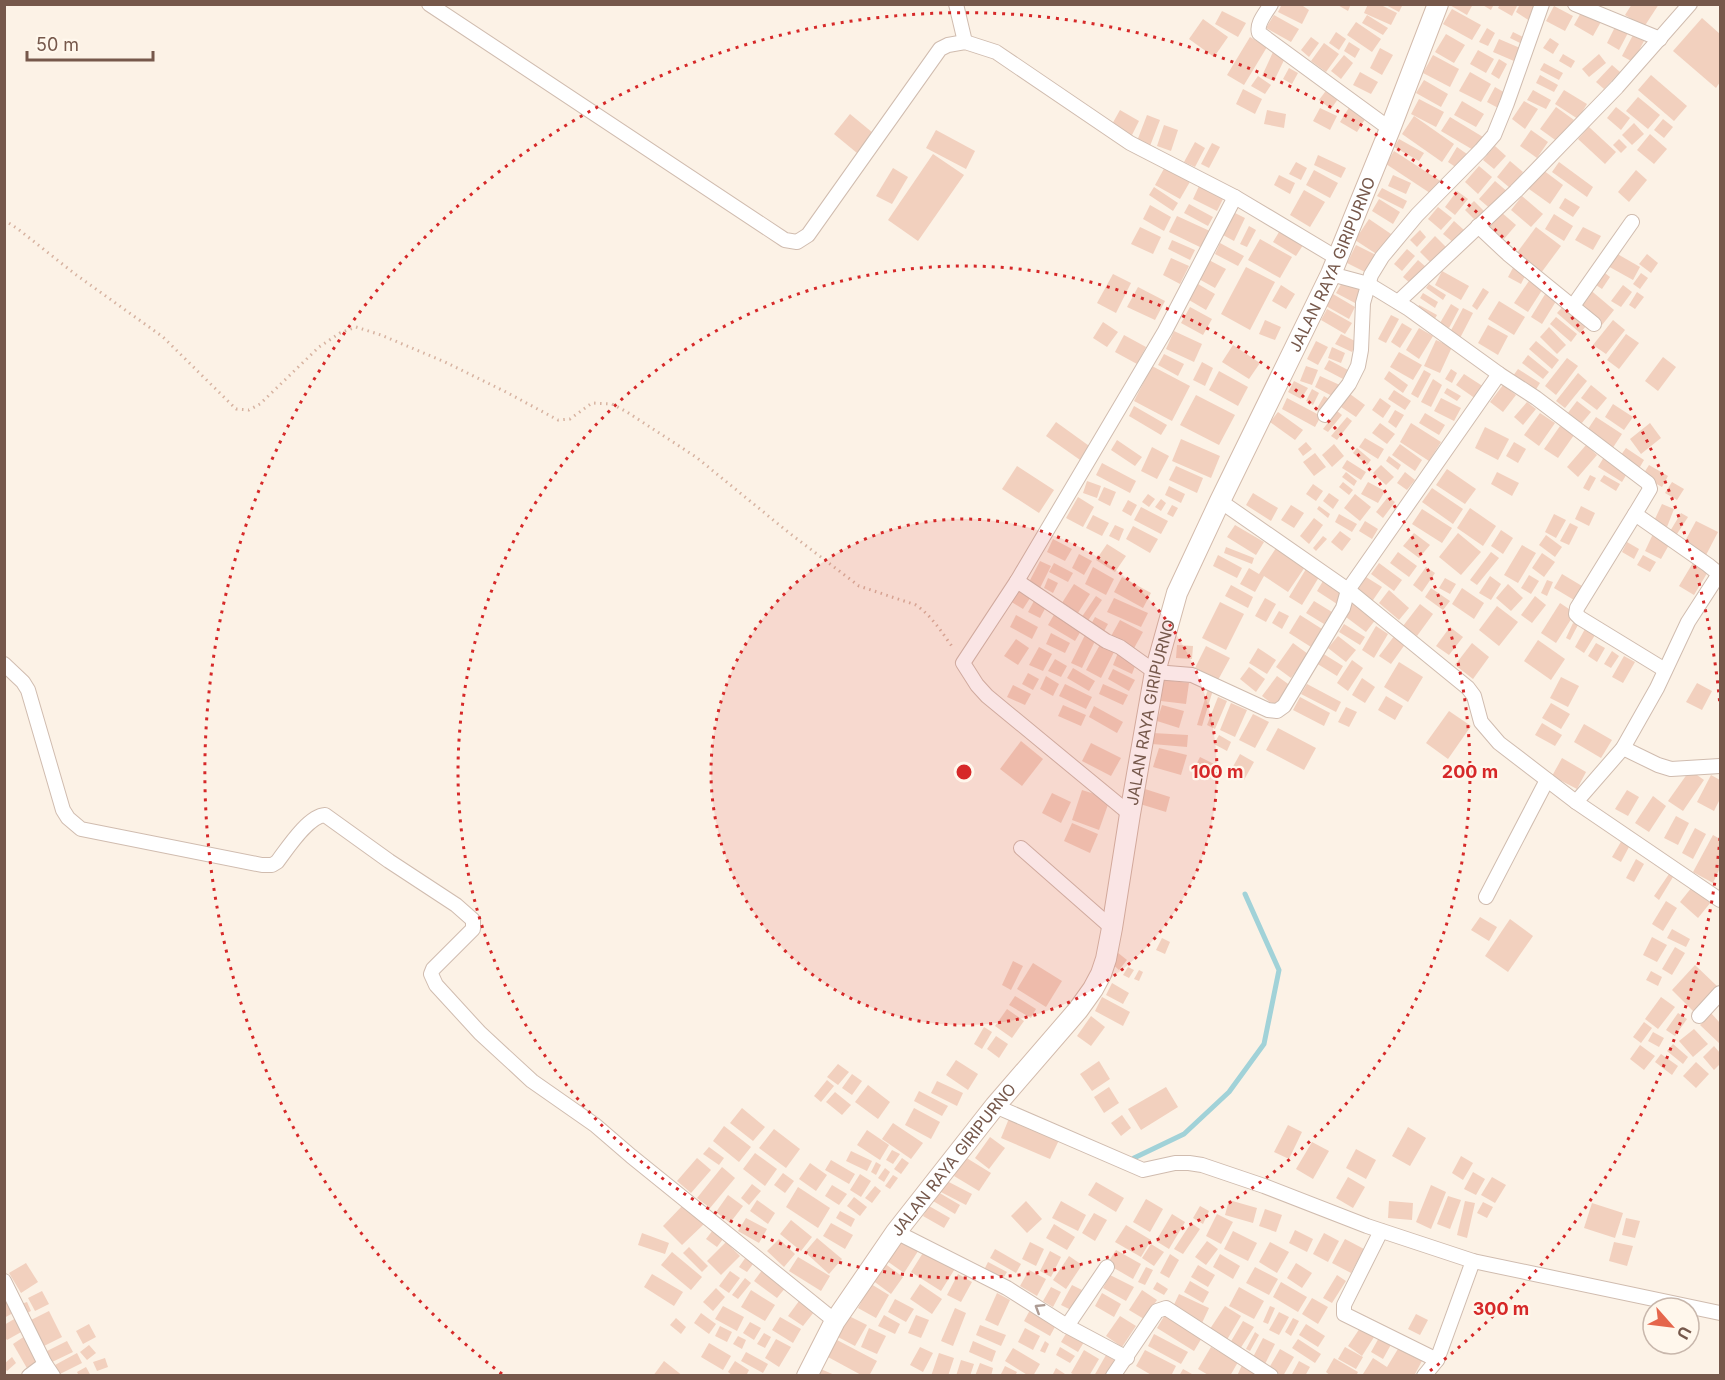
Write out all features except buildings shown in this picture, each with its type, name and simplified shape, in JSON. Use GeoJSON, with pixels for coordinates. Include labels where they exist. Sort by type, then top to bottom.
{"type":"FeatureCollection","features":[{"type":"Feature","properties":{"kind":"main road","name":"JALAN RAYA GIRIPURNO"},"geometry":{"type":"LineString","coordinates":[[807,1376],[835,1321],[896,1232],[994,1106],[1086,1000],[1101,974],[1112,928],[1155,672],[1177,593],[1334,266],[1438,4]]}},
{"type":"Feature","properties":{"kind":"street"},"geometry":{"type":"LineString","coordinates":[[429,4],[785,240],[797,242],[808,235],[940,49],[965,42],[996,52],[1130,143],[1235,197],[1334,266],[1398,302],[1536,399],[1649,484],[1650,489],[1576,612],[1580,618],[1609,637],[1665,670]]}},
{"type":"Feature","properties":{"kind":"street"},"geometry":{"type":"LineString","coordinates":[[957,4],[965,42]]}},
{"type":"Feature","properties":{"kind":"street"},"geometry":{"type":"LineString","coordinates":[[1271,4],[1259,24],[1259,33],[1390,129]]}},
{"type":"Feature","properties":{"kind":"street"},"geometry":{"type":"LineString","coordinates":[[1325,415],[1349,384],[1358,366],[1363,303],[1374,287],[1376,266],[1417,215],[1494,135],[1542,4]]}},
{"type":"Feature","properties":{"kind":"street"},"geometry":{"type":"LineString","coordinates":[[1575,4],[1659,39]]}},
{"type":"Feature","properties":{"kind":"street"},"geometry":{"type":"LineString","coordinates":[[1398,302],[1516,191],[1609,95],[1690,4]]}},
{"type":"Feature","properties":{"kind":"street"},"geometry":{"type":"LineString","coordinates":[[1130,814],[987,696],[977,686],[963,663],[1017,581],[1165,331],[1235,197]]}},
{"type":"Feature","properties":{"kind":"street"},"geometry":{"type":"LineString","coordinates":[[1573,306],[1632,222]]}},
{"type":"Feature","properties":{"kind":"street"},"geometry":{"type":"LineString","coordinates":[[1478,226],[1508,254],[1594,324]]}},
{"type":"Feature","properties":{"kind":"street"},"geometry":{"type":"LineString","coordinates":[[1017,581],[1155,672],[1196,677],[1268,710],[1280,710],[1343,608],[1348,590],[1499,374]]}},
{"type":"Feature","properties":{"kind":"street"},"geometry":{"type":"LineString","coordinates":[[1220,501],[1348,590],[1468,688],[1474,696],[1481,722],[1499,743],[1576,802],[1720,900]]}},
{"type":"Feature","properties":{"kind":"street"},"geometry":{"type":"LineString","coordinates":[[1576,802],[1623,748],[1688,622],[1720,575],[1635,514]]}},
{"type":"Feature","properties":{"kind":"street"},"geometry":{"type":"LineString","coordinates":[[4,664],[28,690],[63,810],[81,830],[262,865],[272,865],[277,862],[312,819],[320,815],[327,815],[389,861],[456,905],[473,920],[473,929],[433,969],[431,974],[436,985],[480,1033],[532,1081],[595,1125],[835,1321]]}},
{"type":"Feature","properties":{"kind":"street"},"geometry":{"type":"LineString","coordinates":[[1623,748],[1671,769],[1720,766]]}},
{"type":"Feature","properties":{"kind":"street"},"geometry":{"type":"LineString","coordinates":[[1486,897],[1547,780]]}},
{"type":"Feature","properties":{"kind":"street"},"geometry":{"type":"LineString","coordinates":[[1021,848],[1112,928]]}},
{"type":"Feature","properties":{"kind":"street"},"geometry":{"type":"LineString","coordinates":[[1699,1016],[1720,993]]}},
{"type":"Feature","properties":{"kind":"street"},"geometry":{"type":"LineString","coordinates":[[994,1106],[1143,1170],[1175,1163],[1202,1165],[1381,1231],[1473,1261],[1720,1313]]}},
{"type":"Feature","properties":{"kind":"street"},"geometry":{"type":"LineString","coordinates":[[1381,1231],[1344,1305],[1344,1314],[1437,1360]]}},
{"type":"Feature","properties":{"kind":"street"},"geometry":{"type":"LineString","coordinates":[[896,1232],[1007,1288],[1067,1326],[1127,1358]]}},
{"type":"Feature","properties":{"kind":"street"},"geometry":{"type":"LineString","coordinates":[[1425,1376],[1437,1360],[1473,1261]]}},
{"type":"Feature","properties":{"kind":"street"},"geometry":{"type":"LineString","coordinates":[[1067,1326],[1107,1267]]}},
{"type":"Feature","properties":{"kind":"street"},"geometry":{"type":"LineString","coordinates":[[4,1281],[49,1370],[28,1376]]}},
{"type":"Feature","properties":{"kind":"street"},"geometry":{"type":"LineString","coordinates":[[1113,1376],[1157,1311],[1166,1308],[1271,1376]]}},
{"type":"Feature","properties":{"kind":"path"},"geometry":{"type":"LineString","coordinates":[[4,220],[162,337],[236,409],[249,410],[260,404],[319,347],[340,333],[356,327],[445,362],[558,420],[570,419],[592,403],[612,404],[696,457],[859,586],[916,605],[924,610],[930,615],[963,663]]}},
{"type":"Feature","properties":{"kind":"waterway"},"geometry":{"type":"LineString","coordinates":[[1134,1158],[1184,1134],[1229,1092],[1264,1044],[1279,970],[1245,894]]}}]}
